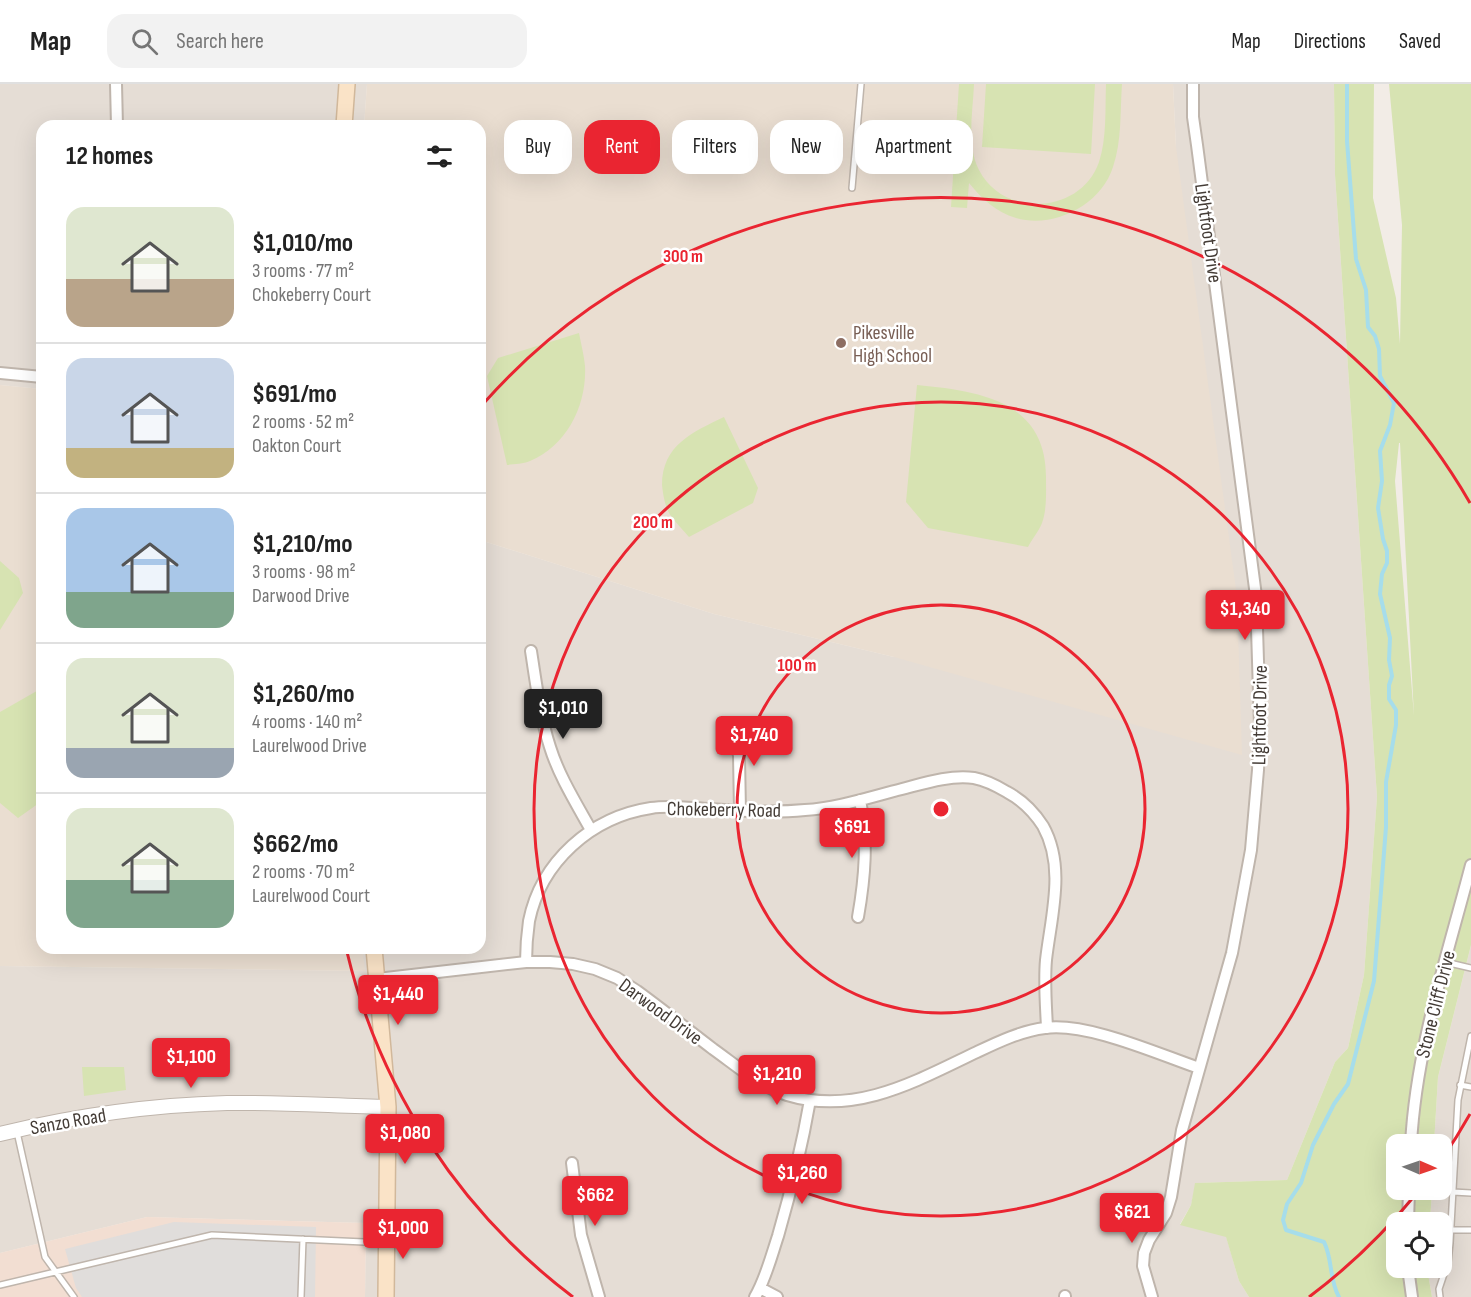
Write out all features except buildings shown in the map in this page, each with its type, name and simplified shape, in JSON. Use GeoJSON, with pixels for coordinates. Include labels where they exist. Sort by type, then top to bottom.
{"type":"FeatureCollection","features":[{"type":"Feature","properties":{"kind":"main road"},"geometry":{"type":"LineString","coordinates":[[344,120],[347,84]]}},
{"type":"Feature","properties":{"kind":"main road"},"geometry":{"type":"LineString","coordinates":[[375,954],[388,1107],[386,1297]]}},
{"type":"Feature","properties":{"kind":"street"},"geometry":{"type":"LineString","coordinates":[[116,84],[117,120]]}},
{"type":"Feature","properties":{"kind":"street","name":"Lightfoot Drive"},"geometry":{"type":"LineString","coordinates":[[1152,1297],[1143,1266],[1144,1253],[1149,1240],[1166,1213],[1171,1197],[1182,1130],[1198,1068],[1222,993],[1243,901],[1255,810],[1260,715],[1256,596],[1194,126],[1193,84]]}},
{"type":"Feature","properties":{"kind":"street"},"geometry":{"type":"LineString","coordinates":[[0,374],[36,377]]}},
{"type":"Feature","properties":{"kind":"street"},"geometry":{"type":"LineString","coordinates":[[531,651],[550,748],[571,795],[591,830]]}},
{"type":"Feature","properties":{"kind":"street"},"geometry":{"type":"LineString","coordinates":[[733,726],[739,756],[740,811]]}},
{"type":"Feature","properties":{"kind":"street","name":"Chokeberry Road"},"geometry":{"type":"LineString","coordinates":[[526,962],[530,919],[546,876],[574,843],[591,830],[615,818],[652,808],[679,807],[740,811],[806,810],[833,807],[930,782],[952,778],[975,778],[1014,796],[1031,810],[1051,844],[1055,865],[1055,887],[1046,962],[1047,1028]]}},
{"type":"Feature","properties":{"kind":"street"},"geometry":{"type":"LineString","coordinates":[[858,917],[864,883],[866,845],[860,800]]}},
{"type":"Feature","properties":{"kind":"street","name":"Stone Cliff Drive"},"geometry":{"type":"LineString","coordinates":[[1412,1134],[1419,1071],[1471,865]]}},
{"type":"Feature","properties":{"kind":"street","name":"Darwood Drive"},"geometry":{"type":"LineString","coordinates":[[377,979],[526,962],[573,964],[595,969],[617,978],[753,1079],[786,1095],[810,1100],[855,1101],[900,1089],[997,1042],[1026,1032],[1047,1028],[1071,1028],[1095,1032],[1198,1068]]}},
{"type":"Feature","properties":{"kind":"street"},"geometry":{"type":"LineString","coordinates":[[777,1297],[758,1292],[787,1207],[801,1151],[810,1100]]}},
{"type":"Feature","properties":{"kind":"street","name":"Sanzo Road"},"geometry":{"type":"LineString","coordinates":[[0,1134],[140,1109],[189,1105],[229,1103],[388,1107]]}},
{"type":"Feature","properties":{"kind":"street"},"geometry":{"type":"LineString","coordinates":[[572,1163],[581,1235],[599,1297]]}},
{"type":"Feature","properties":{"kind":"street"},"geometry":{"type":"LineString","coordinates":[[1409,1278],[1412,1297]]}},
{"type":"Feature","properties":{"kind":"lane"},"geometry":{"type":"LineString","coordinates":[[852,188],[861,84]]}},
{"type":"Feature","properties":{"kind":"lane"},"geometry":{"type":"LineString","coordinates":[[1445,962],[1471,968]]}},
{"type":"Feature","properties":{"kind":"lane"},"geometry":{"type":"LineString","coordinates":[[1452,1212],[1460,1085],[1471,1036]]}},
{"type":"Feature","properties":{"kind":"lane"},"geometry":{"type":"LineString","coordinates":[[1460,1085],[1471,1087]]}},
{"type":"Feature","properties":{"kind":"lane"},"geometry":{"type":"LineString","coordinates":[[16,1130],[45,1257],[74,1297]]}},
{"type":"Feature","properties":{"kind":"lane"},"geometry":{"type":"LineString","coordinates":[[1453,1192],[1471,1193]]}},
{"type":"Feature","properties":{"kind":"lane"},"geometry":{"type":"LineString","coordinates":[[1452,1230],[1471,1230]]}},
{"type":"Feature","properties":{"kind":"lane"},"geometry":{"type":"LineString","coordinates":[[0,1285],[212,1235],[387,1244]]}},
{"type":"Feature","properties":{"kind":"lane"},"geometry":{"type":"LineString","coordinates":[[301,1297],[303,1239]]}},
{"type":"Feature","properties":{"kind":"lane"},"geometry":{"type":"LineString","coordinates":[[1440,1297],[1439,1289],[1443,1278]]}},
{"type":"Feature","properties":{"kind":"shaded area"},"geometry":{"type":"Polygon","coordinates":[[[0,84],[367,84],[364,120],[36,120],[36,388],[0,385],[0,84]]]}},
{"type":"Feature","properties":{"kind":"shaded area","name":"Pikesville High School"},"geometry":{"type":"Polygon","coordinates":[[[367,84],[1173,84],[1176,147],[1237,597],[1242,755],[894,657],[714,614],[486,542],[486,120],[364,120],[367,84]]]}},
{"type":"Feature","properties":{"kind":"shaded area"},"geometry":{"type":"Polygon","coordinates":[[[1173,84],[1334,84],[1335,175],[1377,797],[1364,975],[1348,1048],[1335,1062],[1287,1180],[1196,1183],[1191,1205],[1180,1224],[1226,1236],[1239,1281],[1249,1297],[365,1297],[366,1223],[147,1217],[0,1253],[0,966],[364,971],[363,954],[486,954],[486,542],[714,614],[894,657],[1176,147],[1173,84]]]}},
{"type":"Feature","properties":{"kind":"shaded area"},"geometry":{"type":"Polygon","coordinates":[[[0,385],[36,388],[36,954],[363,954],[365,971],[0,966],[0,385]]]}},
{"type":"Feature","properties":{"kind":"shaded area"},"geometry":{"type":"Polygon","coordinates":[[[1471,945],[1471,1297],[1432,1297],[1429,1278],[1452,1278],[1452,1212],[1431,1212],[1431,1200],[1452,1200],[1452,1134],[1435,1134],[1438,1077],[1471,945]]]}},
{"type":"Feature","properties":{"kind":"shaded area"},"geometry":{"type":"Polygon","coordinates":[[[147,1217],[366,1223],[365,1297],[0,1297],[0,1253],[147,1217]]]}},
{"type":"Feature","properties":{"kind":"shaded area"},"geometry":{"type":"Polygon","coordinates":[[[174,1222],[316,1227],[315,1297],[82,1297],[76,1288],[65,1249],[174,1222]]]}},
{"type":"Feature","properties":{"kind":"green space"},"geometry":{"type":"Polygon","coordinates":[[[959,84],[974,84],[972,120],[957,120],[959,84]]]}},
{"type":"Feature","properties":{"kind":"green space"},"geometry":{"type":"Polygon","coordinates":[[[986,84],[1095,84],[1091,154],[982,147],[986,84]]]}},
{"type":"Feature","properties":{"kind":"green space"},"geometry":{"type":"Polygon","coordinates":[[[1106,84],[1122,84],[1116,157],[1107,181],[1087,203],[1060,217],[1031,221],[1016,218],[996,209],[984,200],[969,183],[967,208],[951,207],[953,174],[973,174],[973,150],[979,170],[991,186],[1006,197],[1023,203],[1042,204],[1060,200],[1076,192],[1090,179],[1099,162],[1105,123],[1106,84]]]}},
{"type":"Feature","properties":{"kind":"green space"},"geometry":{"type":"Polygon","coordinates":[[[1334,84],[1374,84],[1373,198],[1396,298],[1400,344],[1402,225],[1389,84],[1471,84],[1471,945],[1438,1077],[1435,1134],[1386,1134],[1386,1200],[1431,1200],[1431,1212],[1386,1212],[1386,1278],[1429,1278],[1432,1297],[1249,1297],[1239,1281],[1226,1237],[1180,1225],[1191,1205],[1195,1183],[1287,1180],[1335,1062],[1348,1048],[1364,975],[1377,797],[1335,175],[1334,84]],[[1399,443],[1395,481],[1414,716],[1400,443],[1399,443]]]}},
{"type":"Feature","properties":{"kind":"green space"},"geometry":{"type":"Polygon","coordinates":[[[579,333],[585,362],[585,381],[572,422],[564,435],[543,454],[527,462],[507,465],[487,376],[498,358],[579,333]]]}},
{"type":"Feature","properties":{"kind":"green space"},"geometry":{"type":"Polygon","coordinates":[[[917,385],[985,396],[1004,404],[1021,416],[1034,431],[1043,451],[1046,500],[1042,523],[1028,547],[928,528],[906,502],[917,385]]]}},
{"type":"Feature","properties":{"kind":"green space"},"geometry":{"type":"Polygon","coordinates":[[[724,417],[758,488],[753,503],[689,537],[667,509],[662,485],[663,471],[673,450],[681,442],[701,428],[724,417]]]}},
{"type":"Feature","properties":{"kind":"green space"},"geometry":{"type":"Polygon","coordinates":[[[0,561],[19,578],[23,593],[0,630],[0,561]]]}},
{"type":"Feature","properties":{"kind":"green space"},"geometry":{"type":"Polygon","coordinates":[[[36,691],[36,805],[18,818],[0,803],[0,712],[36,691]]]}},
{"type":"Feature","properties":{"kind":"green space"},"geometry":{"type":"Polygon","coordinates":[[[82,1067],[124,1067],[126,1090],[84,1096],[82,1067]]]}},
{"type":"Feature","properties":{"kind":"waterway"},"geometry":{"type":"LineString","coordinates":[[1339,1297],[1324,1242],[1286,1230],[1283,1220],[1287,1204],[1301,1183],[1313,1145],[1334,1104],[1348,1084],[1374,981],[1386,827],[1386,782],[1396,725],[1396,710],[1389,699],[1389,685],[1392,676],[1389,660],[1390,638],[1380,594],[1382,574],[1387,563],[1387,551],[1378,508],[1382,481],[1380,451],[1390,425],[1394,403],[1380,376],[1379,349],[1375,336],[1368,327],[1366,290],[1356,259],[1347,141],[1347,84]]}},
{"type":"Feature","properties":{"kind":"place","name":"Pikesville High School"},"geometry":{"type":"Point","coordinates":[841,343]}}]}
